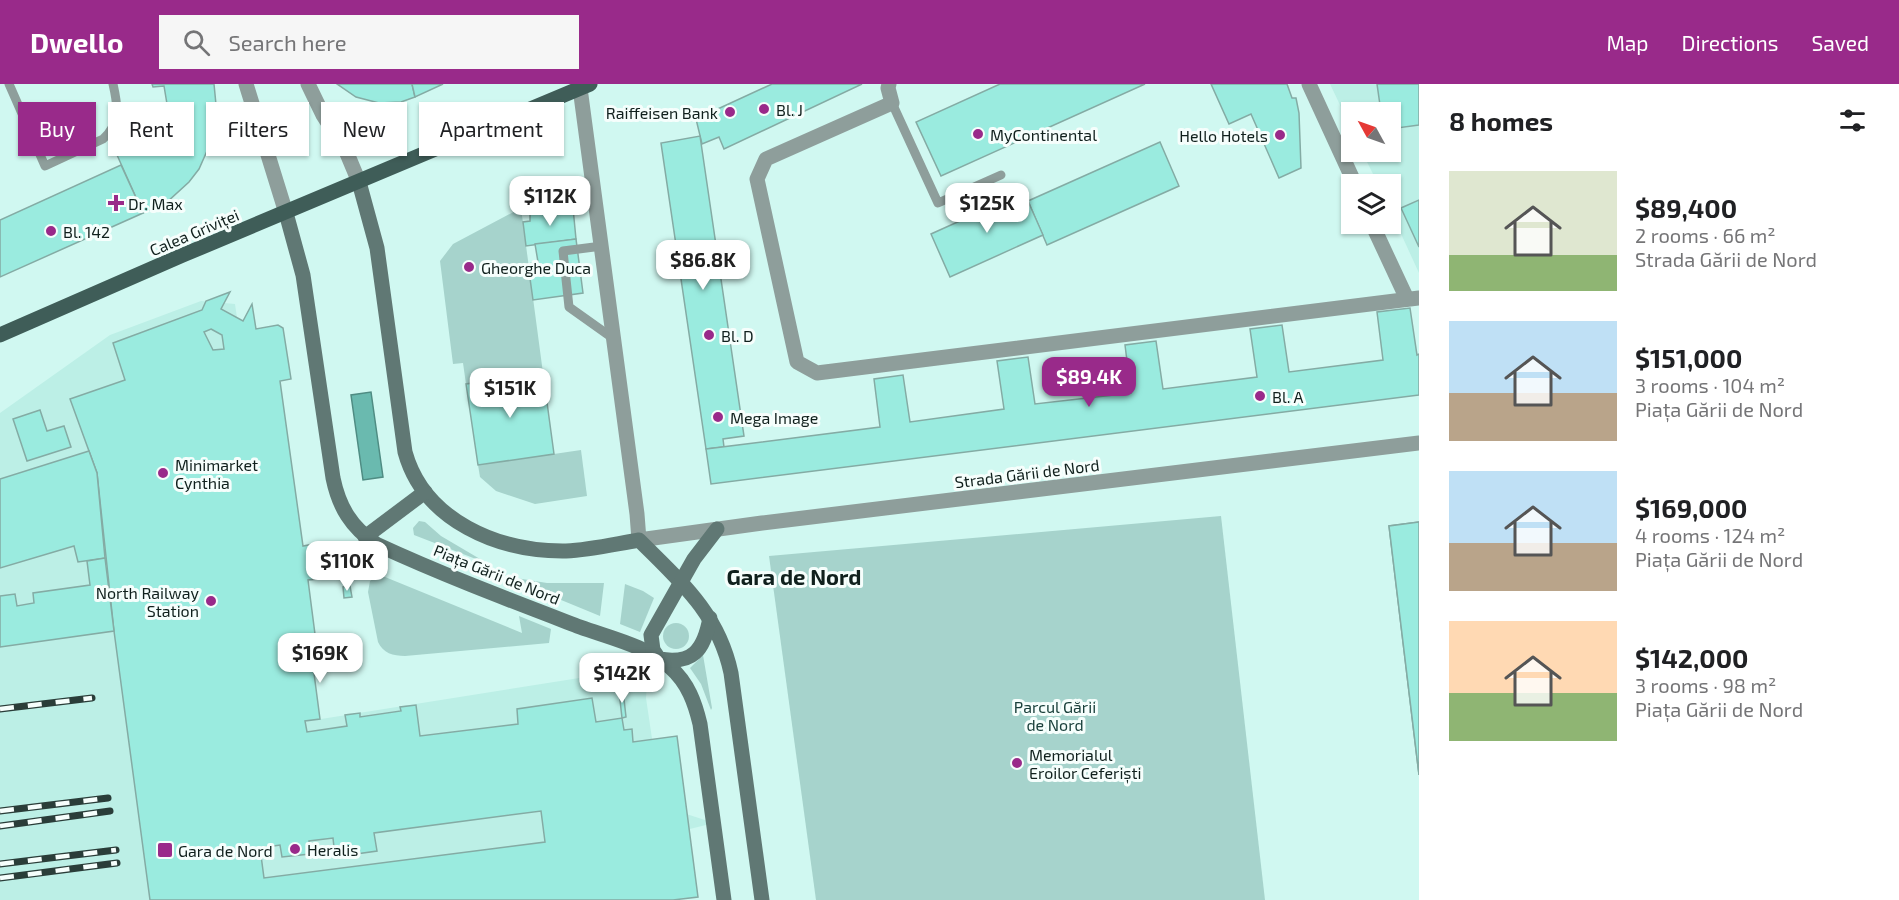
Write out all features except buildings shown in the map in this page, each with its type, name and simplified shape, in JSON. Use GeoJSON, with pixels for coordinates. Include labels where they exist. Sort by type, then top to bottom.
{"type":"FeatureCollection","features":[{"type":"Feature","properties":{"kind":"main road","name":"Calea Griviței"},"geometry":{"type":"LineString","coordinates":[[0,335],[585,86]]}},
{"type":"Feature","properties":{"kind":"main road","name":"Piața Gării de Nord"},"geometry":{"type":"LineString","coordinates":[[359,182],[377,248],[405,452],[416,481],[424,492],[446,513],[474,532],[494,541],[517,547],[567,550],[639,540]]}},
{"type":"Feature","properties":{"kind":"main road","name":"Piața Gării de Nord"},"geometry":{"type":"LineString","coordinates":[[286,213],[303,275],[337,495],[349,519],[365,537],[393,552],[630,645],[659,659],[685,682],[700,724],[724,900]]}},
{"type":"Feature","properties":{"kind":"main road"},"geometry":{"type":"LineString","coordinates":[[365,537],[424,492]]}},
{"type":"Feature","properties":{"kind":"main road"},"geometry":{"type":"LineString","coordinates":[[710,618],[707,634],[692,655],[676,662],[659,659],[653,650],[651,635],[704,545],[717,529]]}},
{"type":"Feature","properties":{"kind":"main road"},"geometry":{"type":"LineString","coordinates":[[639,540],[681,582],[710,618],[724,645],[731,673],[762,900]]}},
{"type":"Feature","properties":{"kind":"street"},"geometry":{"type":"LineString","coordinates":[[246,84],[286,213]]}},
{"type":"Feature","properties":{"kind":"street"},"geometry":{"type":"LineString","coordinates":[[308,84],[323,115],[346,151],[359,182]]}},
{"type":"Feature","properties":{"kind":"street"},"geometry":{"type":"LineString","coordinates":[[889,84],[892,103],[766,159],[757,179],[797,362],[817,373],[1413,298],[1378,234]]}},
{"type":"Feature","properties":{"kind":"street"},"geometry":{"type":"LineString","coordinates":[[1309,84],[1350,174]]}},
{"type":"Feature","properties":{"kind":"street"},"geometry":{"type":"LineString","coordinates":[[585,86],[602,246],[639,540]]}},
{"type":"Feature","properties":{"kind":"street","name":"Strada Gării de Nord"},"geometry":{"type":"LineString","coordinates":[[639,540],[1419,443]]}},
{"type":"Feature","properties":{"kind":"lane"},"geometry":{"type":"LineString","coordinates":[[9,84],[45,166],[103,139],[109,133],[117,116],[118,106],[114,84]]}},
{"type":"Feature","properties":{"kind":"lane"},"geometry":{"type":"LineString","coordinates":[[892,103],[938,203],[1001,175]]}},
{"type":"Feature","properties":{"kind":"lane"},"geometry":{"type":"LineString","coordinates":[[602,246],[563,251],[569,307],[614,339]]}},
{"type":"Feature","properties":{"kind":"shaded area"},"geometry":{"type":"Polygon","coordinates":[[[1330,84],[1419,84],[1419,273],[1401,234],[1401,174],[1373,174],[1367,162],[1401,162],[1401,102],[1341,102],[1341,107],[1330,84]]]}},
{"type":"Feature","properties":{"kind":"shaded area","name":"North Railway Station"},"geometry":{"type":"Polygon","coordinates":[[[201,301],[235,304],[296,723],[630,670],[649,653],[659,659],[648,671],[646,698],[662,806],[714,823],[666,835],[674,900],[0,900],[0,413],[110,335],[201,301]]]}},
{"type":"Feature","properties":{"kind":"green space"},"geometry":{"type":"Polygon","coordinates":[[[521,208],[543,373],[466,384],[463,363],[453,364],[440,261],[453,244],[521,208]]]}},
{"type":"Feature","properties":{"kind":"green space"},"geometry":{"type":"Polygon","coordinates":[[[581,450],[587,496],[535,504],[496,491],[480,477],[478,465],[581,450]]]}},
{"type":"Feature","properties":{"kind":"green space","name":"Parcul Gării de Nord"},"geometry":{"type":"Polygon","coordinates":[[[1221,516],[1265,900],[816,900],[769,556],[1221,516]]]}},
{"type":"Feature","properties":{"kind":"green space"},"geometry":{"type":"Polygon","coordinates":[[[419,521],[425,522],[441,536],[481,561],[414,535],[413,528],[419,521]]]}},
{"type":"Feature","properties":{"kind":"green space"},"geometry":{"type":"Polygon","coordinates":[[[377,576],[385,577],[522,633],[519,616],[551,629],[549,643],[405,656],[389,653],[378,642],[368,592],[370,581],[377,576]]]}},
{"type":"Feature","properties":{"kind":"green space"},"geometry":{"type":"Polygon","coordinates":[[[516,578],[547,583],[604,583],[600,616],[515,581],[516,578]]]}},
{"type":"Feature","properties":{"kind":"green space"},"geometry":{"type":"Polygon","coordinates":[[[625,584],[654,598],[640,632],[620,624],[625,584]]]}},
{"type":"Feature","properties":{"kind":"green space"},"geometry":{"type":"Polygon","coordinates":[[[676,623],[685,627],[689,636],[685,645],[676,649],[667,645],[663,636],[667,627],[676,623]]]}},
{"type":"Feature","properties":{"kind":"green space"},"geometry":{"type":"Polygon","coordinates":[[[703,655],[711,710],[701,684],[690,668],[703,655]]]}},
{"type":"Feature","properties":{"kind":"water"},"geometry":{"type":"Polygon","coordinates":[[[371,392],[383,477],[363,480],[351,395],[371,392]]]}},
{"type":"Feature","properties":{"kind":"railway"},"geometry":{"type":"LineString","coordinates":[[0,709],[92,698]]}},
{"type":"Feature","properties":{"kind":"railway"},"geometry":{"type":"LineString","coordinates":[[0,811],[108,798]]}},
{"type":"Feature","properties":{"kind":"railway"},"geometry":{"type":"LineString","coordinates":[[0,826],[110,811]]}},
{"type":"Feature","properties":{"kind":"railway"},"geometry":{"type":"LineString","coordinates":[[0,864],[116,850]]}},
{"type":"Feature","properties":{"kind":"railway"},"geometry":{"type":"LineString","coordinates":[[0,878],[117,863]]}},
{"type":"Feature","properties":{"kind":"place","name":"Bl. J"},"geometry":{"type":"Point","coordinates":[764,109]}},
{"type":"Feature","properties":{"kind":"place","name":"Raiffeisen Bank"},"geometry":{"type":"Point","coordinates":[730,112]}},
{"type":"Feature","properties":{"kind":"place","name":"MyContinental"},"geometry":{"type":"Point","coordinates":[978,134]}},
{"type":"Feature","properties":{"kind":"place","name":"Hello Hotels"},"geometry":{"type":"Point","coordinates":[1280,135]}},
{"type":"Feature","properties":{"kind":"place","name":"Dr. Max"},"geometry":{"type":"Point","coordinates":[116,203]}},
{"type":"Feature","properties":{"kind":"place","name":"Bl. 142"},"geometry":{"type":"Point","coordinates":[51,231]}},
{"type":"Feature","properties":{"kind":"place","name":"Gheorghe Duca"},"geometry":{"type":"Point","coordinates":[469,267]}},
{"type":"Feature","properties":{"kind":"place","name":"Bl. D"},"geometry":{"type":"Point","coordinates":[709,335]}},
{"type":"Feature","properties":{"kind":"place","name":"Bl. A"},"geometry":{"type":"Point","coordinates":[1260,396]}},
{"type":"Feature","properties":{"kind":"place","name":"Mega Image"},"geometry":{"type":"Point","coordinates":[718,417]}},
{"type":"Feature","properties":{"kind":"place","name":"Minimarket Cynthia"},"geometry":{"type":"Point","coordinates":[163,473]}},
{"type":"Feature","properties":{"kind":"place","name":"North Railway Station"},"geometry":{"type":"Point","coordinates":[211,601]}},
{"type":"Feature","properties":{"kind":"place","name":"Memorialul Eroilor Ceferiști"},"geometry":{"type":"Point","coordinates":[1017,763]}},
{"type":"Feature","properties":{"kind":"place","name":"Heralis"},"geometry":{"type":"Point","coordinates":[295,849]}},
{"type":"Feature","properties":{"kind":"place","name":"Gara de Nord"},"geometry":{"type":"Point","coordinates":[165,850]}},
{"type":"Feature","properties":{"kind":"district","name":"Gara de Nord"},"geometry":{"type":"Point","coordinates":[794,576]}}]}
